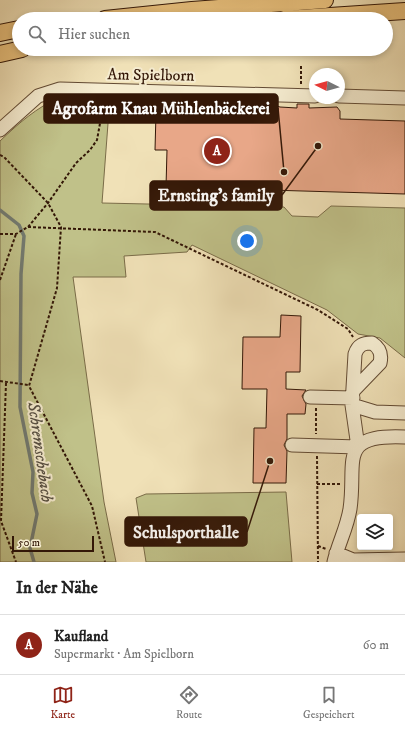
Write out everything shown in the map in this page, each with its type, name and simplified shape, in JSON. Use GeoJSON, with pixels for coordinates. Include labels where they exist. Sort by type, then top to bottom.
{"type":"FeatureCollection","features":[{"type":"Feature","properties":{"kind":"main road"},"geometry":{"type":"LineString","coordinates":[[173,12],[325,0]]}},
{"type":"Feature","properties":{"kind":"main road"},"geometry":{"type":"LineString","coordinates":[[390,12],[405,11]]}},
{"type":"Feature","properties":{"kind":"main road"},"geometry":{"type":"LineString","coordinates":[[0,33],[12,31]]}},
{"type":"Feature","properties":{"kind":"main road"},"geometry":{"type":"LineString","coordinates":[[0,54],[12,51]]}},
{"type":"Feature","properties":{"kind":"street","name":"Am Spielborn"},"geometry":{"type":"LineString","coordinates":[[0,130],[38,96],[60,89],[309,96]]}},
{"type":"Feature","properties":{"kind":"street"},"geometry":{"type":"LineString","coordinates":[[345,96],[405,98]]}},
{"type":"Feature","properties":{"kind":"street"},"geometry":{"type":"LineString","coordinates":[[353,398],[377,368],[382,357],[380,351],[372,343],[366,343],[359,347],[355,354],[353,398],[358,447]]}},
{"type":"Feature","properties":{"kind":"street"},"geometry":{"type":"LineString","coordinates":[[313,397],[353,398],[375,412],[405,413]]}},
{"type":"Feature","properties":{"kind":"street"},"geometry":{"type":"LineString","coordinates":[[405,437],[375,437],[366,440],[358,447],[353,459],[348,521],[335,558],[353,560],[405,559]]}},
{"type":"Feature","properties":{"kind":"street"},"geometry":{"type":"LineString","coordinates":[[292,445],[358,447]]}},
{"type":"Feature","properties":{"kind":"path"},"geometry":{"type":"LineString","coordinates":[[301,65],[301,95]]}},
{"type":"Feature","properties":{"kind":"path"},"geometry":{"type":"LineString","coordinates":[[0,234],[16,234],[28,227],[48,203],[76,163],[90,150],[97,140],[104,100],[103,90]]}},
{"type":"Feature","properties":{"kind":"path"},"geometry":{"type":"LineString","coordinates":[[0,155],[4,157],[48,203],[61,227],[57,288],[29,386],[92,506],[105,562]]}},
{"type":"Feature","properties":{"kind":"path"},"geometry":{"type":"LineString","coordinates":[[28,227],[61,227],[155,232],[318,310],[348,329],[359,347]]}},
{"type":"Feature","properties":{"kind":"path"},"geometry":{"type":"LineString","coordinates":[[0,280],[16,234]]}},
{"type":"Feature","properties":{"kind":"path"},"geometry":{"type":"LineString","coordinates":[[0,381],[29,386]]}},
{"type":"Feature","properties":{"kind":"path"},"geometry":{"type":"LineString","coordinates":[[6,383],[1,521],[16,562]]}},
{"type":"Feature","properties":{"kind":"path"},"geometry":{"type":"LineString","coordinates":[[313,397],[316,446],[318,562]]}},
{"type":"Feature","properties":{"kind":"path"},"geometry":{"type":"LineString","coordinates":[[317,484],[351,484]]}},
{"type":"Feature","properties":{"kind":"green space"},"geometry":{"type":"Polygon","coordinates":[[[60,97],[110,97],[102,203],[284,207],[292,216],[318,217],[331,206],[405,208],[405,358],[380,338],[358,334],[327,310],[192,245],[187,252],[124,256],[126,277],[73,277],[104,502],[116,562],[0,562],[0,141],[28,116],[60,97]]]}},
{"type":"Feature","properties":{"kind":"green space"},"geometry":{"type":"Polygon","coordinates":[[[286,492],[292,562],[146,562],[136,498],[146,494],[286,492]]]}},
{"type":"Feature","properties":{"kind":"building"},"geometry":{"type":"Polygon","coordinates":[[[297,104],[309,104],[309,108],[337,107],[340,111],[340,119],[405,121],[405,194],[166,187],[167,150],[155,150],[156,113],[269,115],[269,109],[274,105],[280,107],[297,108],[297,104]]]}},
{"type":"Feature","properties":{"kind":"building"},"geometry":{"type":"Polygon","coordinates":[[[281,315],[301,316],[300,372],[286,372],[286,389],[306,390],[302,396],[306,404],[305,414],[287,414],[287,439],[284,445],[287,451],[286,483],[253,483],[254,428],[266,428],[267,389],[242,389],[243,337],[280,337],[281,315]]]}},
{"type":"Feature","properties":{"kind":"waterway","name":"Schremschebach"},"geometry":{"type":"LineString","coordinates":[[0,210],[19,225],[24,236],[21,274],[20,407],[33,472],[32,493],[37,514],[30,548],[34,562]]}},
{"type":"Feature","properties":{"kind":"place","name":"Ernsting's family"},"geometry":{"type":"Point","coordinates":[318,146]}},
{"type":"Feature","properties":{"kind":"place","name":"Kaufland"},"geometry":{"type":"Point","coordinates":[217,151]}},
{"type":"Feature","properties":{"kind":"place","name":"Agrofarm Knau Mühlenbäckerei"},"geometry":{"type":"Point","coordinates":[284,172]}},
{"type":"Feature","properties":{"kind":"place","name":"Schulsporthalle"},"geometry":{"type":"Point","coordinates":[270,461]}}]}
